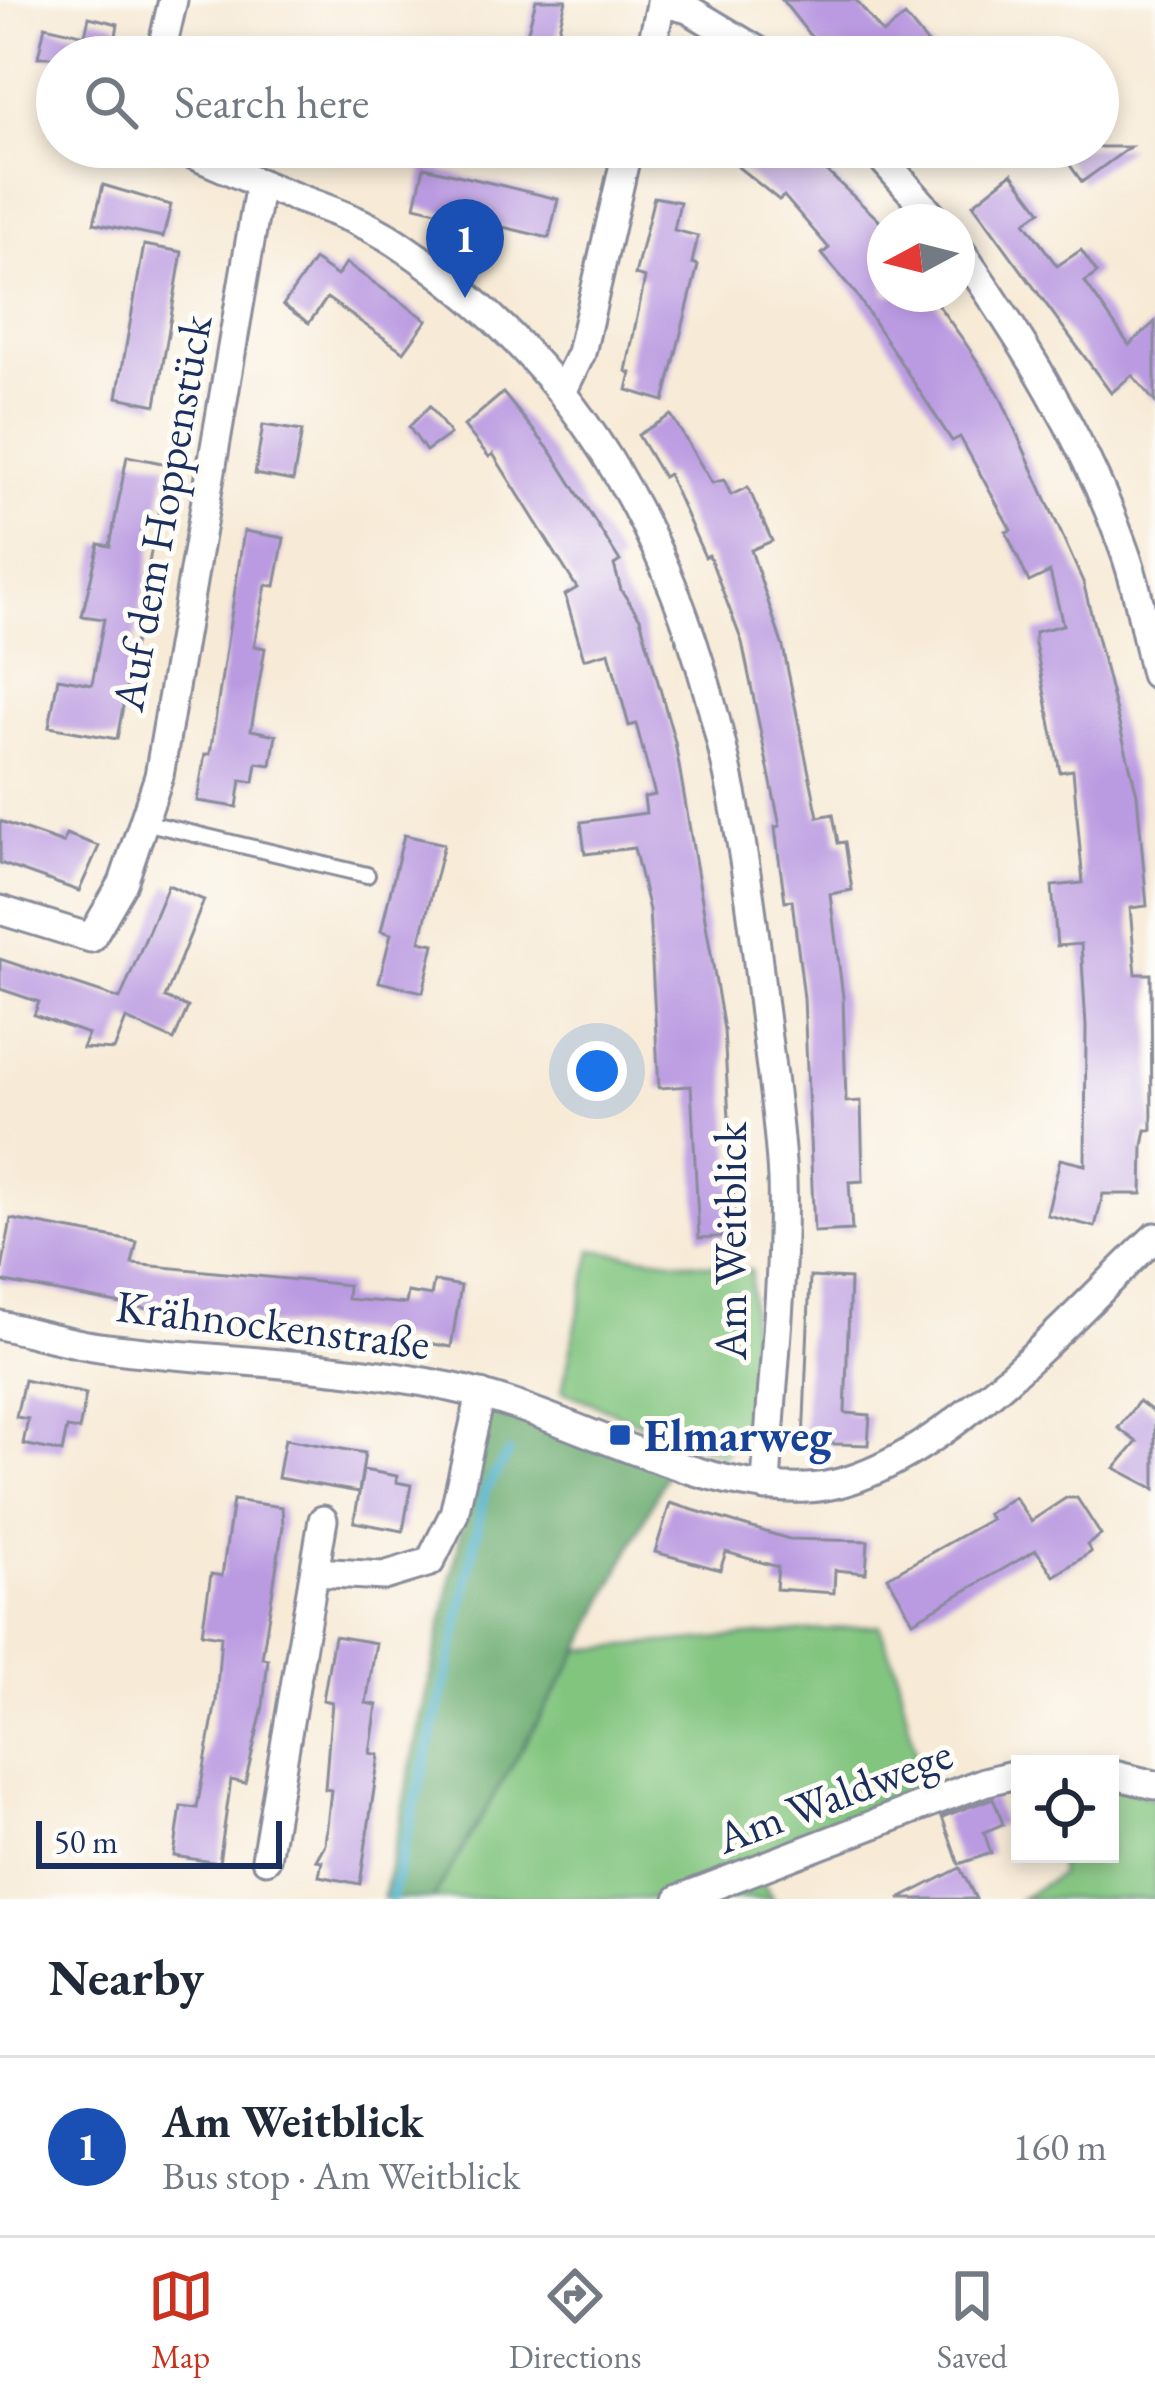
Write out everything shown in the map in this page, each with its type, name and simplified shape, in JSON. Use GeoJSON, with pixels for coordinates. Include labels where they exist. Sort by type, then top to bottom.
{"type":"FeatureCollection","features":[{"type":"Feature","properties":{"kind":"street"},"geometry":{"type":"LineString","coordinates":[[165,36],[173,0]]}},
{"type":"Feature","properties":{"kind":"street"},"geometry":{"type":"LineString","coordinates":[[654,36],[661,1],[688,9],[733,36]]}},
{"type":"Feature","properties":{"kind":"street"},"geometry":{"type":"LineString","coordinates":[[223,168],[260,183]]}},
{"type":"Feature","properties":{"kind":"street"},"geometry":{"type":"LineString","coordinates":[[563,390],[581,353],[623,168]]}},
{"type":"Feature","properties":{"kind":"street"},"geometry":{"type":"LineString","coordinates":[[890,168],[922,204]]}},
{"type":"Feature","properties":{"kind":"street","name":"Am Weitblick"},"geometry":{"type":"LineString","coordinates":[[260,183],[302,195],[395,242],[450,284],[563,390],[625,483],[665,558],[700,650],[736,802],[782,1180],[766,1487]]}},
{"type":"Feature","properties":{"kind":"street","name":"Auf dem Hoppenstück"},"geometry":{"type":"LineString","coordinates":[[0,910],[92,938],[123,884],[159,776],[260,183]]}},
{"type":"Feature","properties":{"kind":"street"},"geometry":{"type":"LineString","coordinates":[[975,272],[1016,331],[1086,456],[1125,551],[1155,674]]}},
{"type":"Feature","properties":{"kind":"street"},"geometry":{"type":"LineString","coordinates":[[1125,551],[1155,578]]}},
{"type":"Feature","properties":{"kind":"street","name":"Krähnockenstraße"},"geometry":{"type":"LineString","coordinates":[[0,1325],[101,1347],[321,1364],[481,1394],[676,1466],[766,1487],[811,1489],[857,1475],[936,1436],[1155,1237]]}},
{"type":"Feature","properties":{"kind":"street"},"geometry":{"type":"LineString","coordinates":[[315,1572],[384,1576],[430,1562],[454,1514],[481,1394]]}},
{"type":"Feature","properties":{"kind":"street"},"geometry":{"type":"LineString","coordinates":[[266,1858],[323,1520]]}},
{"type":"Feature","properties":{"kind":"street","name":"Am Waldwege"},"geometry":{"type":"LineString","coordinates":[[679,1899],[1011,1775]]}},
{"type":"Feature","properties":{"kind":"street"},"geometry":{"type":"LineString","coordinates":[[1119,1776],[1155,1785]]}},
{"type":"Feature","properties":{"kind":"lane"},"geometry":{"type":"LineString","coordinates":[[144,822],[367,875]]}},
{"type":"Feature","properties":{"kind":"green space"},"geometry":{"type":"Polygon","coordinates":[[[592,1250],[751,1270],[751,1416],[723,1456],[562,1391],[592,1250]]]}},
{"type":"Feature","properties":{"kind":"green space"},"geometry":{"type":"Polygon","coordinates":[[[488,1405],[669,1469],[580,1650],[433,1899],[383,1899],[488,1405]]]}},
{"type":"Feature","properties":{"kind":"green space"},"geometry":{"type":"Polygon","coordinates":[[[879,1625],[896,1667],[924,1791],[761,1881],[773,1899],[433,1899],[580,1650],[879,1625]]]}},
{"type":"Feature","properties":{"kind":"green space"},"geometry":{"type":"Polygon","coordinates":[[[1119,1787],[1155,1798],[1155,1899],[1020,1899],[1060,1874],[1058,1863],[1119,1863],[1119,1787]]]}},
{"type":"Feature","properties":{"kind":"building"},"geometry":{"type":"Polygon","coordinates":[[[536,0],[566,0],[557,36],[527,36],[536,0]]]}},
{"type":"Feature","properties":{"kind":"building"},"geometry":{"type":"Polygon","coordinates":[[[782,0],[856,0],[883,34],[905,16],[922,36],[810,36],[782,0]]]}},
{"type":"Feature","properties":{"kind":"building"},"geometry":{"type":"Polygon","coordinates":[[[89,17],[118,24],[116,36],[43,36],[45,26],[85,35],[89,17]]]}},
{"type":"Feature","properties":{"kind":"building"},"geometry":{"type":"Polygon","coordinates":[[[424,168],[558,199],[549,238],[415,206],[424,168]]]}},
{"type":"Feature","properties":{"kind":"building"},"geometry":{"type":"Polygon","coordinates":[[[739,168],[823,168],[867,209],[867,311],[822,254],[829,248],[784,196],[779,200],[739,168]]]}},
{"type":"Feature","properties":{"kind":"building"},"geometry":{"type":"Polygon","coordinates":[[[1072,168],[1101,168],[1082,182],[1072,168]]]}},
{"type":"Feature","properties":{"kind":"building"},"geometry":{"type":"Polygon","coordinates":[[[1012,173],[1041,211],[1025,222],[1057,266],[1081,250],[1097,273],[1085,282],[1129,345],[1155,322],[1155,402],[1132,375],[1111,393],[973,204],[1012,173]]]}},
{"type":"Feature","properties":{"kind":"building"},"geometry":{"type":"Polygon","coordinates":[[[103,185],[171,205],[163,237],[94,223],[103,185]]]}},
{"type":"Feature","properties":{"kind":"building"},"geometry":{"type":"Polygon","coordinates":[[[654,197],[680,202],[674,230],[698,236],[692,263],[698,265],[664,401],[627,390],[631,373],[626,371],[645,278],[635,275],[654,197]]]}},
{"type":"Feature","properties":{"kind":"building"},"geometry":{"type":"Polygon","coordinates":[[[144,245],[182,252],[156,405],[117,397],[144,245]]]}},
{"type":"Feature","properties":{"kind":"building"},"geometry":{"type":"Polygon","coordinates":[[[314,260],[337,276],[346,263],[427,320],[404,352],[327,298],[309,323],[283,305],[314,260]]]}},
{"type":"Feature","properties":{"kind":"building"},"geometry":{"type":"Polygon","coordinates":[[[868,312],[943,312],[999,394],[1083,582],[1137,794],[1147,906],[1130,908],[1136,974],[1151,974],[1152,1130],[1146,1130],[1143,1146],[1142,1194],[1103,1194],[1095,1227],[1047,1215],[1060,1159],[1085,1165],[1081,944],[1057,946],[1052,886],[1083,883],[1073,770],[1060,772],[1035,643],[1035,632],[1063,625],[1050,572],[1029,582],[1006,532],[1011,530],[960,437],[952,441],[868,312]]]}},
{"type":"Feature","properties":{"kind":"building"},"geometry":{"type":"Polygon","coordinates":[[[503,393],[552,453],[620,561],[614,565],[621,590],[640,618],[675,742],[724,1030],[735,1224],[729,1224],[729,1236],[699,1238],[691,1086],[659,1088],[649,910],[634,848],[585,854],[581,822],[646,813],[644,797],[655,795],[636,724],[629,726],[609,652],[584,659],[565,595],[577,588],[493,454],[489,457],[464,426],[503,393]]]}},
{"type":"Feature","properties":{"kind":"building"},"geometry":{"type":"Polygon","coordinates":[[[430,406],[450,434],[426,451],[409,427],[430,406]]]}},
{"type":"Feature","properties":{"kind":"building"},"geometry":{"type":"Polygon","coordinates":[[[671,415],[712,483],[724,480],[731,495],[748,487],[772,541],[751,550],[783,647],[818,817],[833,814],[838,843],[845,842],[852,890],[830,894],[843,997],[846,1102],[861,1101],[863,1181],[849,1182],[852,1230],[814,1232],[804,998],[792,900],[785,901],[778,852],[775,827],[780,826],[742,642],[709,555],[705,557],[668,474],[663,477],[638,435],[671,415]]]}},
{"type":"Feature","properties":{"kind":"building"},"geometry":{"type":"Polygon","coordinates":[[[263,425],[302,431],[293,481],[255,474],[263,425]]]}},
{"type":"Feature","properties":{"kind":"building"},"geometry":{"type":"Polygon","coordinates":[[[127,456],[167,464],[117,739],[49,727],[58,678],[92,684],[104,619],[82,616],[99,544],[110,546],[127,456]]]}},
{"type":"Feature","properties":{"kind":"building"},"geometry":{"type":"Polygon","coordinates":[[[244,531],[284,538],[275,586],[266,585],[254,646],[265,648],[251,730],[276,735],[271,765],[257,763],[254,782],[241,780],[237,807],[197,801],[205,754],[210,754],[244,531]]]}},
{"type":"Feature","properties":{"kind":"building"},"geometry":{"type":"Polygon","coordinates":[[[0,821],[63,843],[66,834],[99,846],[79,891],[0,863],[0,821]]]}},
{"type":"Feature","properties":{"kind":"building"},"geometry":{"type":"Polygon","coordinates":[[[404,835],[444,844],[420,941],[434,944],[423,992],[379,982],[391,934],[381,931],[404,835]]]}},
{"type":"Feature","properties":{"kind":"building"},"geometry":{"type":"Polygon","coordinates":[[[168,885],[204,900],[165,998],[188,1007],[174,1040],[126,1019],[114,1050],[82,1048],[88,1034],[34,1015],[39,1002],[0,989],[0,959],[120,999],[168,885]]]}},
{"type":"Feature","properties":{"kind":"building"},"geometry":{"type":"Polygon","coordinates":[[[11,1219],[137,1242],[132,1264],[348,1285],[347,1299],[406,1304],[408,1292],[431,1296],[434,1281],[461,1286],[451,1347],[358,1331],[158,1317],[159,1311],[0,1281],[11,1219]]]}},
{"type":"Feature","properties":{"kind":"building"},"geometry":{"type":"Polygon","coordinates":[[[810,1277],[850,1279],[845,1413],[870,1415],[868,1445],[803,1443],[810,1277]]]}},
{"type":"Feature","properties":{"kind":"building"},"geometry":{"type":"Polygon","coordinates":[[[24,1380],[86,1394],[79,1430],[67,1428],[62,1452],[23,1444],[28,1419],[16,1417],[24,1380]]]}},
{"type":"Feature","properties":{"kind":"building"},"geometry":{"type":"Polygon","coordinates":[[[1139,1401],[1155,1413],[1155,1489],[1115,1468],[1137,1442],[1118,1428],[1139,1401]]]}},
{"type":"Feature","properties":{"kind":"building"},"geometry":{"type":"Polygon","coordinates":[[[285,1439],[365,1453],[359,1492],[278,1478],[285,1439]]]}},
{"type":"Feature","properties":{"kind":"building"},"geometry":{"type":"Polygon","coordinates":[[[363,1470],[397,1476],[396,1482],[411,1485],[403,1531],[354,1522],[363,1470]]]}},
{"type":"Feature","properties":{"kind":"building"},"geometry":{"type":"Polygon","coordinates":[[[1014,1497],[1031,1521],[1066,1498],[1077,1498],[1101,1535],[1087,1545],[1091,1552],[1054,1576],[1036,1550],[913,1621],[888,1577],[991,1519],[987,1514],[1014,1497]]]}},
{"type":"Feature","properties":{"kind":"building"},"geometry":{"type":"Polygon","coordinates":[[[233,1500],[282,1507],[283,1526],[262,1658],[268,1659],[263,1706],[245,1783],[231,1780],[219,1863],[174,1856],[181,1806],[197,1808],[216,1701],[221,1636],[202,1633],[211,1574],[222,1576],[233,1500]]]}},
{"type":"Feature","properties":{"kind":"building"},"geometry":{"type":"Polygon","coordinates":[[[670,1503],[789,1539],[868,1541],[866,1573],[835,1570],[834,1593],[776,1589],[778,1567],[726,1552],[720,1570],[655,1552],[670,1503]]]}},
{"type":"Feature","properties":{"kind":"building"},"geometry":{"type":"Polygon","coordinates":[[[334,1636],[376,1643],[366,1703],[377,1705],[370,1753],[379,1755],[360,1884],[319,1876],[322,1861],[316,1860],[325,1844],[331,1790],[325,1789],[332,1702],[323,1700],[334,1636]]]}},
{"type":"Feature","properties":{"kind":"building"},"geometry":{"type":"Polygon","coordinates":[[[993,1798],[1003,1824],[984,1832],[991,1853],[959,1864],[942,1817],[993,1798]]]}},
{"type":"Feature","properties":{"kind":"building"},"geometry":{"type":"Polygon","coordinates":[[[960,1868],[976,1899],[899,1899],[960,1868]]]}},
{"type":"Feature","properties":{"kind":"waterway"},"geometry":{"type":"LineString","coordinates":[[391,1899],[452,1656],[485,1490],[509,1453]]}},
{"type":"Feature","properties":{"kind":"place","name":"Am Weitblick"},"geometry":{"type":"Point","coordinates":[465,298]}},
{"type":"Feature","properties":{"kind":"place","name":"Elmarweg"},"geometry":{"type":"Point","coordinates":[620,1435]}}]}
